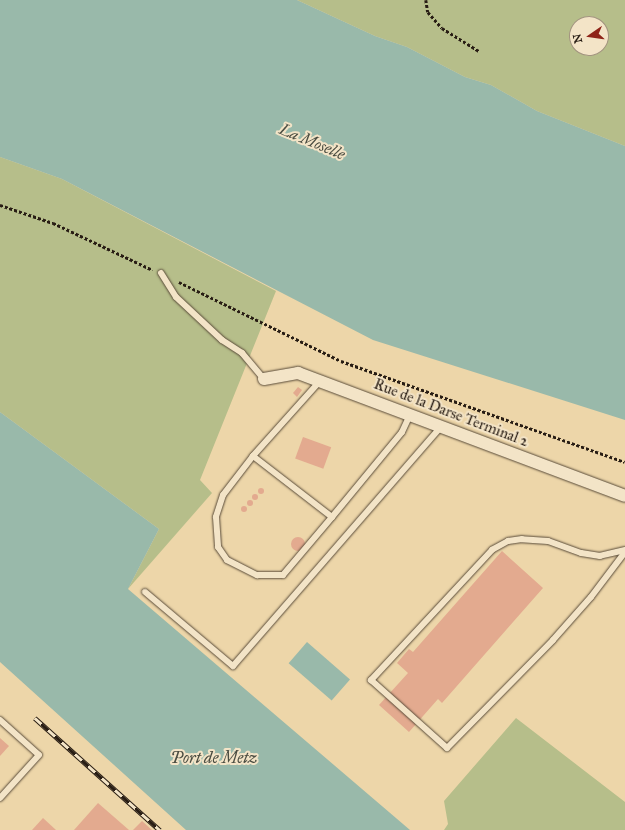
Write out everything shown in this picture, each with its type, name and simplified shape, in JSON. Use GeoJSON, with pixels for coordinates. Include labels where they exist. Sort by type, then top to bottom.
{"type":"FeatureCollection","features":[{"type":"Feature","properties":{"kind":"street","name":"Rue de la Darse Terminal 2"},"geometry":{"type":"LineString","coordinates":[[264,379],[298,372],[625,496]]}},
{"type":"Feature","properties":{"kind":"lane"},"geometry":{"type":"LineString","coordinates":[[161,273],[176,297],[222,340],[242,352],[264,379]]}},
{"type":"Feature","properties":{"kind":"lane"},"geometry":{"type":"LineString","coordinates":[[320,381],[254,456],[223,495],[216,517],[218,547],[227,560],[257,575],[283,575],[402,432],[410,415]]}},
{"type":"Feature","properties":{"kind":"lane"},"geometry":{"type":"LineString","coordinates":[[145,592],[233,666],[441,427]]}},
{"type":"Feature","properties":{"kind":"lane"},"geometry":{"type":"LineString","coordinates":[[254,456],[332,517]]}},
{"type":"Feature","properties":{"kind":"lane"},"geometry":{"type":"LineString","coordinates":[[522,539],[548,541],[581,553],[600,556],[625,551],[591,597],[553,640],[447,748],[371,680],[492,550],[508,542],[522,539]]}},
{"type":"Feature","properties":{"kind":"lane"},"geometry":{"type":"LineString","coordinates":[[0,720],[39,755],[0,798]]}},
{"type":"Feature","properties":{"kind":"path"},"geometry":{"type":"LineString","coordinates":[[426,0],[428,12],[442,28],[478,51]]}},
{"type":"Feature","properties":{"kind":"path"},"geometry":{"type":"LineString","coordinates":[[0,205],[53,223],[161,273],[341,361],[625,462]]}},
{"type":"Feature","properties":{"kind":"green space"},"geometry":{"type":"Polygon","coordinates":[[[297,0],[625,0],[625,146],[537,111],[491,85],[465,77],[407,47],[375,36],[297,0]]]}},
{"type":"Feature","properties":{"kind":"green space"},"geometry":{"type":"Polygon","coordinates":[[[0,157],[62,179],[276,291],[200,480],[212,493],[128,589],[159,529],[0,412],[0,157]]]}},
{"type":"Feature","properties":{"kind":"green space"},"geometry":{"type":"Polygon","coordinates":[[[516,718],[625,802],[625,830],[444,830],[448,824],[444,801],[516,718]]]}},
{"type":"Feature","properties":{"kind":"water","name":"La Moselle"},"geometry":{"type":"Polygon","coordinates":[[[0,0],[297,0],[375,36],[407,47],[465,77],[491,85],[537,111],[625,146],[625,420],[373,340],[62,179],[0,157],[0,0]]]}},
{"type":"Feature","properties":{"kind":"water","name":"Port de Metz"},"geometry":{"type":"Polygon","coordinates":[[[0,412],[159,529],[128,589],[410,830],[186,830],[0,662],[0,412]]]}},
{"type":"Feature","properties":{"kind":"water"},"geometry":{"type":"Polygon","coordinates":[[[307,642],[350,679],[332,701],[289,663],[307,642]]]}},
{"type":"Feature","properties":{"kind":"building"},"geometry":{"type":"Polygon","coordinates":[[[298,387],[302,390],[297,397],[293,393],[298,387]]]}},
{"type":"Feature","properties":{"kind":"building"},"geometry":{"type":"Polygon","coordinates":[[[303,437],[331,447],[323,469],[295,459],[303,437]]]}},
{"type":"Feature","properties":{"kind":"building"},"geometry":{"type":"Polygon","coordinates":[[[261,488],[264,491],[261,494],[258,491],[261,488]]]}},
{"type":"Feature","properties":{"kind":"building"},"geometry":{"type":"Polygon","coordinates":[[[255,494],[258,497],[255,500],[252,497],[255,494]]]}},
{"type":"Feature","properties":{"kind":"building"},"geometry":{"type":"Polygon","coordinates":[[[250,500],[253,503],[250,506],[247,503],[250,500]]]}},
{"type":"Feature","properties":{"kind":"building"},"geometry":{"type":"Polygon","coordinates":[[[244,506],[247,509],[244,512],[241,509],[244,506]]]}},
{"type":"Feature","properties":{"kind":"building"},"geometry":{"type":"Polygon","coordinates":[[[295,537],[301,537],[305,541],[305,547],[301,551],[295,551],[291,547],[291,541],[295,537]]]}},
{"type":"Feature","properties":{"kind":"building"},"geometry":{"type":"Polygon","coordinates":[[[502,551],[543,588],[442,703],[438,699],[409,732],[379,705],[408,673],[397,663],[409,649],[413,652],[502,551]]]}},
{"type":"Feature","properties":{"kind":"building"},"geometry":{"type":"Polygon","coordinates":[[[0,738],[9,746],[0,756],[0,738]]]}},
{"type":"Feature","properties":{"kind":"building"},"geometry":{"type":"Polygon","coordinates":[[[98,803],[129,830],[74,830],[98,803]]]}},
{"type":"Feature","properties":{"kind":"building"},"geometry":{"type":"Polygon","coordinates":[[[43,818],[56,830],[32,830],[43,818]]]}},
{"type":"Feature","properties":{"kind":"building"},"geometry":{"type":"Polygon","coordinates":[[[142,821],[152,830],[133,830],[142,821]]]}},
{"type":"Feature","properties":{"kind":"railway"},"geometry":{"type":"LineString","coordinates":[[35,718],[160,830]]}}]}
